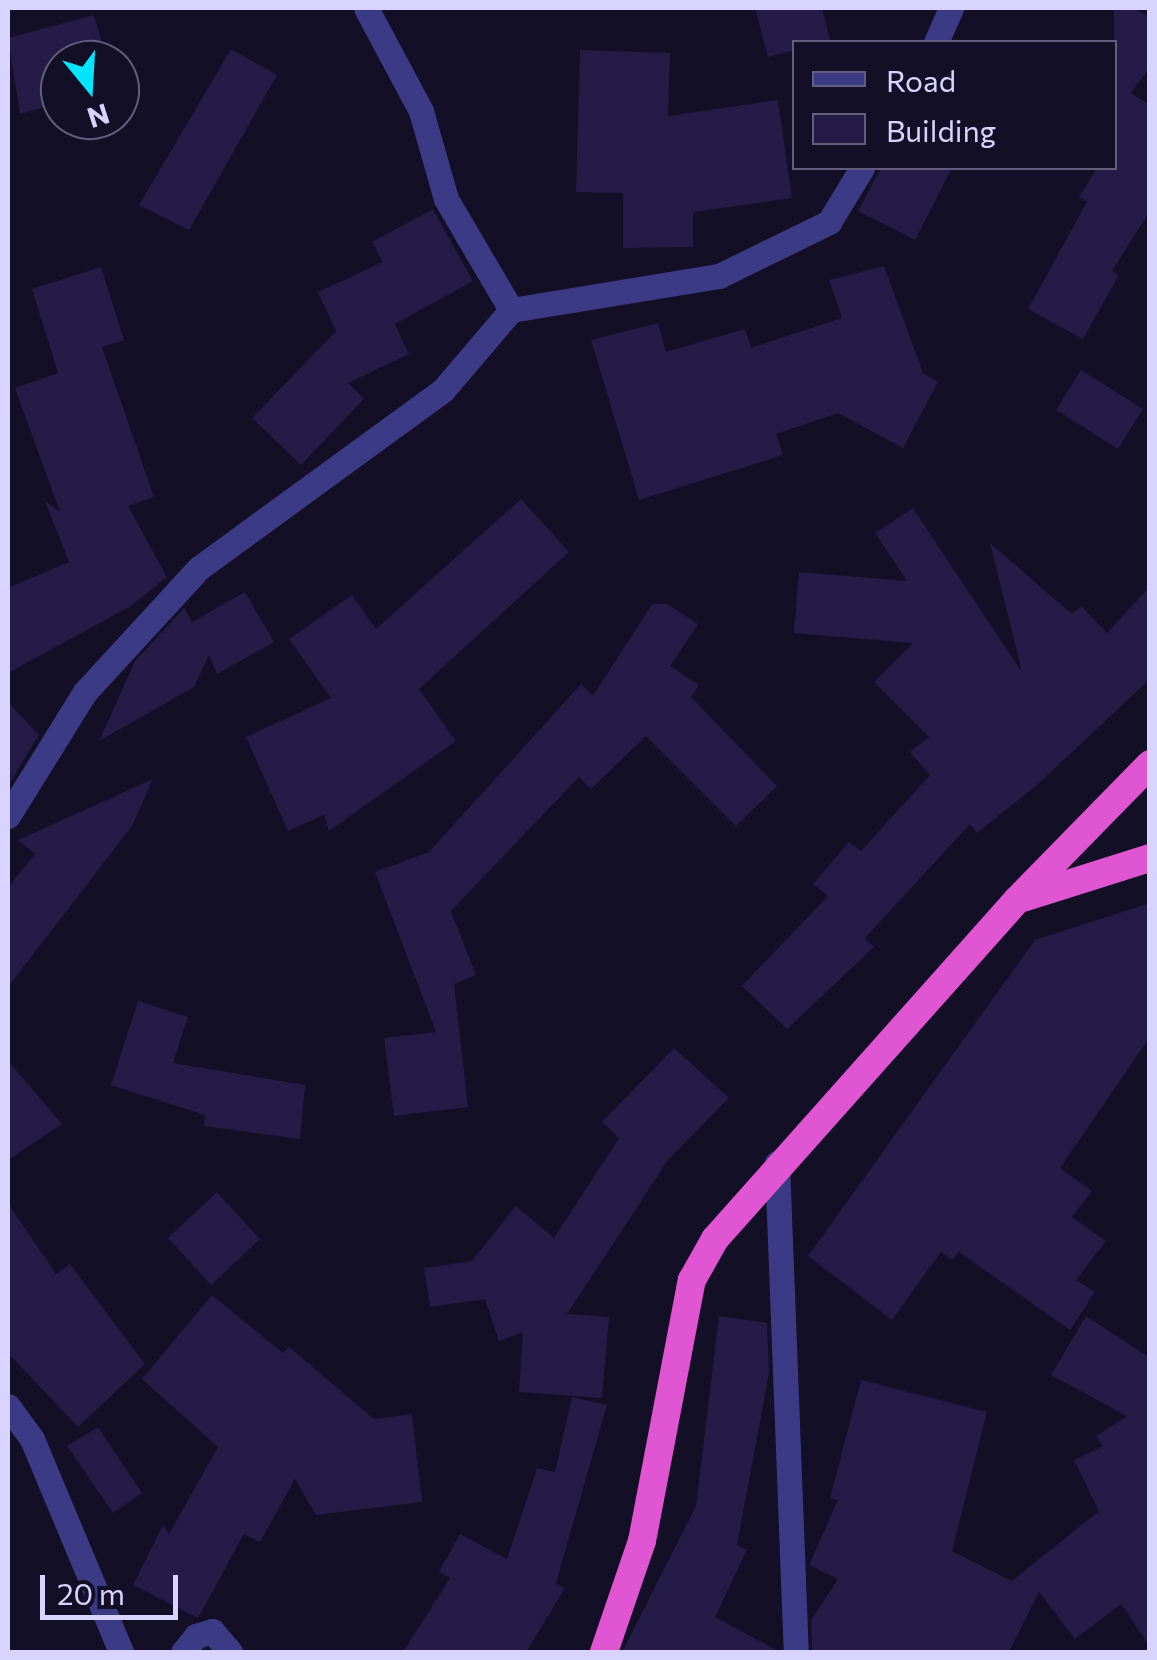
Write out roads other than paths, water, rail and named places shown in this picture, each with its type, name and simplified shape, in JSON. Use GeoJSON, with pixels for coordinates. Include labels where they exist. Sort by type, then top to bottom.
{"type":"FeatureCollection","features":[{"type":"Feature","properties":{"kind":"highway"},"geometry":{"type":"LineString","coordinates":[[604,1652],[642,1541],[692,1280],[714,1238],[777,1163],[1017,900],[1150,764]]}},
{"type":"Feature","properties":{"kind":"highway"},"geometry":{"type":"LineString","coordinates":[[1017,900],[1150,858]]}},
{"type":"Feature","properties":{"kind":"street"},"geometry":{"type":"LineString","coordinates":[[366,8],[422,111],[446,199],[511,310]]}},
{"type":"Feature","properties":{"kind":"street"},"geometry":{"type":"LineString","coordinates":[[937,40],[951,8]]}},
{"type":"Feature","properties":{"kind":"street"},"geometry":{"type":"LineString","coordinates":[[8,816],[85,692],[199,568],[442,390],[511,310],[719,276],[830,222],[861,170]]}},
{"type":"Feature","properties":{"kind":"street"},"geometry":{"type":"LineString","coordinates":[[777,1163],[796,1652]]}},
{"type":"Feature","properties":{"kind":"street"},"geometry":{"type":"LineString","coordinates":[[8,1406],[32,1439],[121,1652]]}},
{"type":"Feature","properties":{"kind":"street"},"geometry":{"type":"LineString","coordinates":[[183,1652],[207,1631],[216,1633],[230,1652]]}}]}
